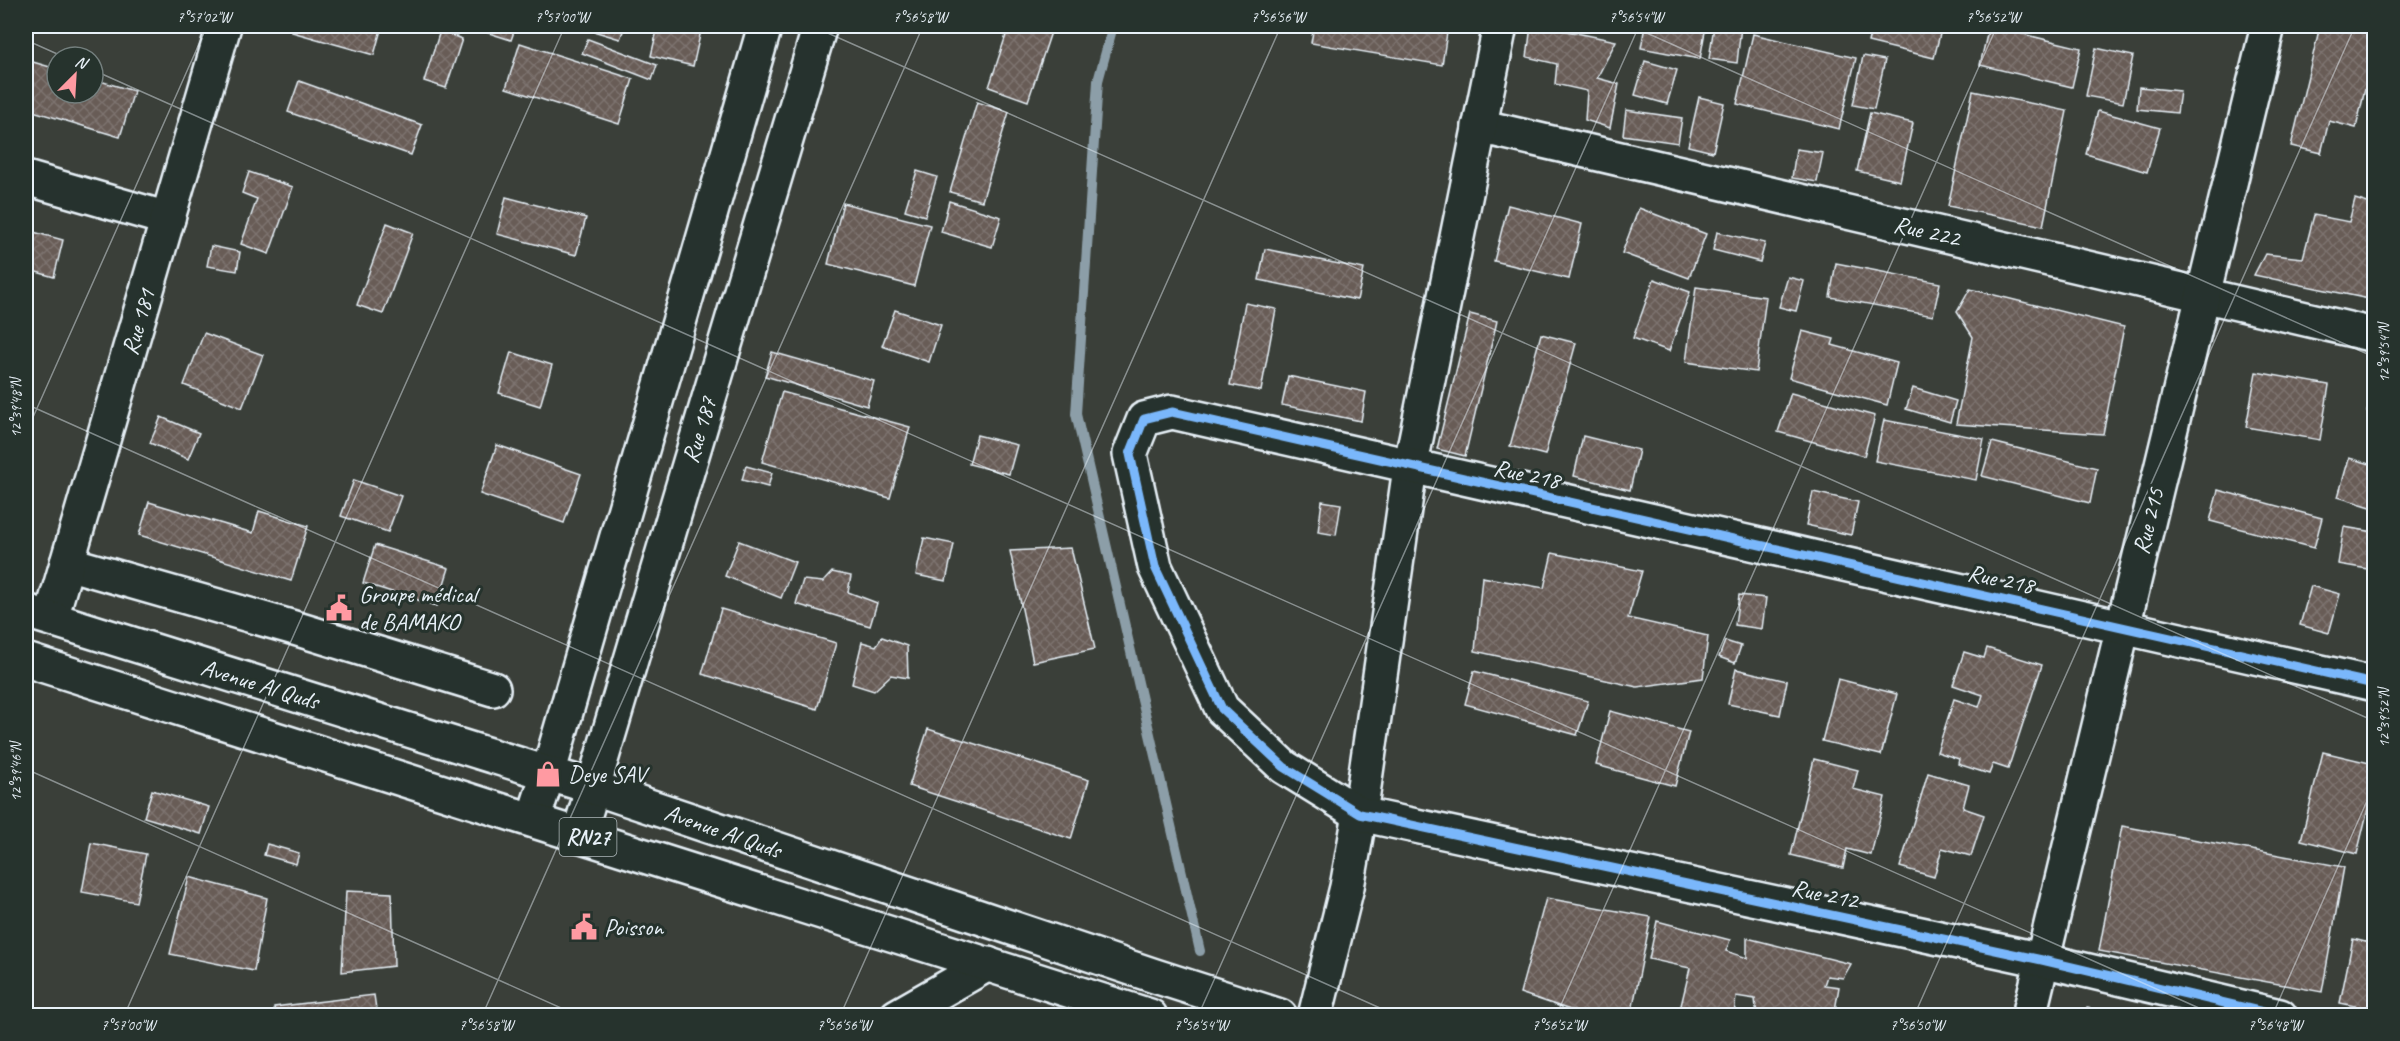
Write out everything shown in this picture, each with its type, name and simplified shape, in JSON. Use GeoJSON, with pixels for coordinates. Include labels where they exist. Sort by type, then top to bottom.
{"type":"FeatureCollection","features":[{"type":"Feature","properties":{"kind":"street","name":"Rue 181"},"geometry":{"type":"LineString","coordinates":[[38,615],[67,563],[224,26]]}},
{"type":"Feature","properties":{"kind":"street","name":"Rue 187"},"geometry":{"type":"LineString","coordinates":[[533,820],[765,26]]}},
{"type":"Feature","properties":{"kind":"street","name":"Rue 187"},"geometry":{"type":"LineString","coordinates":[[579,834],[820,26]]}},
{"type":"Feature","properties":{"kind":"street"},"geometry":{"type":"LineString","coordinates":[[1315,1016],[1347,886],[1360,814],[1410,468],[1500,26]]}},
{"type":"Feature","properties":{"kind":"street","name":"Rue 215"},"geometry":{"type":"LineString","coordinates":[[2029,1016],[2268,26]]}},
{"type":"Feature","properties":{"kind":"street","name":"Rue 222"},"geometry":{"type":"LineString","coordinates":[[1479,126],[2374,335]]}},
{"type":"Feature","properties":{"kind":"street"},"geometry":{"type":"LineString","coordinates":[[26,178],[168,219]]}},
{"type":"Feature","properties":{"kind":"street","name":"Rue 218"},"geometry":{"type":"LineString","coordinates":[[1360,814],[1284,767],[1222,709],[1155,567],[1130,454],[1144,419],[1172,412],[1410,468],[2374,684]]}},
{"type":"Feature","properties":{"kind":"street"},"geometry":{"type":"LineString","coordinates":[[67,563],[291,627],[493,689]]}},
{"type":"Feature","properties":{"kind":"street","name":"Avenue Al Quds"},"geometry":{"type":"LineString","coordinates":[[38,615],[592,787],[1280,1016]]}},
{"type":"Feature","properties":{"kind":"street","name":"Avenue Al Quds"},"geometry":{"type":"LineString","coordinates":[[26,660],[1150,1016]]}},
{"type":"Feature","properties":{"kind":"street","name":"Rue 212"},"geometry":{"type":"LineString","coordinates":[[1360,814],[2042,960],[2280,1016]]}},
{"type":"Feature","properties":{"kind":"street"},"geometry":{"type":"LineString","coordinates":[[897,1016],[988,964]]}},
{"type":"Feature","properties":{"kind":"building"},"geometry":{"type":"Polygon","coordinates":[[[294,26],[382,26],[374,55],[292,32],[294,26]]]}},
{"type":"Feature","properties":{"kind":"building"},"geometry":{"type":"Polygon","coordinates":[[[467,26],[516,26],[511,40],[467,26]]]}},
{"type":"Feature","properties":{"kind":"building"},"geometry":{"type":"Polygon","coordinates":[[[577,26],[625,26],[620,39],[577,26]]]}},
{"type":"Feature","properties":{"kind":"building"},"geometry":{"type":"Polygon","coordinates":[[[658,26],[702,26],[693,66],[651,56],[658,26]]]}},
{"type":"Feature","properties":{"kind":"building"},"geometry":{"type":"Polygon","coordinates":[[[1009,26],[1053,26],[1028,101],[989,87],[1009,26]]]}},
{"type":"Feature","properties":{"kind":"building"},"geometry":{"type":"Polygon","coordinates":[[[1314,26],[1448,26],[1442,65],[1311,43],[1314,26]]]}},
{"type":"Feature","properties":{"kind":"building"},"geometry":{"type":"Polygon","coordinates":[[[1531,26],[1542,26],[1616,41],[1597,78],[1619,84],[1610,128],[1585,120],[1587,91],[1555,84],[1557,64],[1527,57],[1531,26]]]}},
{"type":"Feature","properties":{"kind":"building"},"geometry":{"type":"Polygon","coordinates":[[[1645,26],[1706,26],[1700,59],[1641,48],[1645,26]]]}},
{"type":"Feature","properties":{"kind":"building"},"geometry":{"type":"Polygon","coordinates":[[[1714,26],[1741,26],[1737,63],[1709,59],[1714,26]]]}},
{"type":"Feature","properties":{"kind":"building"},"geometry":{"type":"Polygon","coordinates":[[[1872,26],[1942,26],[1934,58],[1868,42],[1872,26]]]}},
{"type":"Feature","properties":{"kind":"building"},"geometry":{"type":"Polygon","coordinates":[[[1989,26],[2081,48],[2072,87],[1980,65],[1989,26]]]}},
{"type":"Feature","properties":{"kind":"building"},"geometry":{"type":"Polygon","coordinates":[[[2320,26],[2374,26],[2374,73],[2369,72],[2356,128],[2329,121],[2321,153],[2291,146],[2320,26]]]}},
{"type":"Feature","properties":{"kind":"building"},"geometry":{"type":"Polygon","coordinates":[[[440,31],[462,39],[446,88],[424,81],[440,31]]]}},
{"type":"Feature","properties":{"kind":"building"},"geometry":{"type":"Polygon","coordinates":[[[1753,34],[1856,58],[1839,129],[1737,104],[1753,34]]]}},
{"type":"Feature","properties":{"kind":"building"},"geometry":{"type":"Polygon","coordinates":[[[588,39],[657,65],[652,80],[582,53],[588,39]]]}},
{"type":"Feature","properties":{"kind":"building"},"geometry":{"type":"Polygon","coordinates":[[[520,43],[633,79],[619,124],[506,88],[520,43]]]}},
{"type":"Feature","properties":{"kind":"building"},"geometry":{"type":"Polygon","coordinates":[[[2096,48],[2133,56],[2123,103],[2086,96],[2096,48]]]}},
{"type":"Feature","properties":{"kind":"building"},"geometry":{"type":"Polygon","coordinates":[[[1863,56],[1885,60],[1874,109],[1853,105],[1863,56]]]}},
{"type":"Feature","properties":{"kind":"building"},"geometry":{"type":"Polygon","coordinates":[[[26,60],[45,66],[45,105],[105,105],[105,83],[134,91],[120,137],[26,109],[26,60]]]}},
{"type":"Feature","properties":{"kind":"building"},"geometry":{"type":"Polygon","coordinates":[[[1645,61],[1677,70],[1667,104],[1635,95],[1645,61]]]}},
{"type":"Feature","properties":{"kind":"building"},"geometry":{"type":"Polygon","coordinates":[[[299,81],[422,125],[411,155],[288,112],[299,81]]]}},
{"type":"Feature","properties":{"kind":"building"},"geometry":{"type":"Polygon","coordinates":[[[2139,87],[2180,91],[2177,113],[2137,109],[2139,87]]]}},
{"type":"Feature","properties":{"kind":"building"},"geometry":{"type":"Polygon","coordinates":[[[1973,91],[2067,111],[2043,226],[1948,206],[1973,91]]]}},
{"type":"Feature","properties":{"kind":"building"},"geometry":{"type":"Polygon","coordinates":[[[1699,97],[1724,103],[1713,152],[1688,146],[1699,97]]]}},
{"type":"Feature","properties":{"kind":"building"},"geometry":{"type":"Polygon","coordinates":[[[977,102],[1009,112],[982,201],[950,192],[977,102]]]}},
{"type":"Feature","properties":{"kind":"building"},"geometry":{"type":"Polygon","coordinates":[[[1626,110],[1682,118],[1678,143],[1623,135],[1626,110]]]}},
{"type":"Feature","properties":{"kind":"building"},"geometry":{"type":"Polygon","coordinates":[[[2098,111],[2160,128],[2147,172],[2086,154],[2098,111]]]}},
{"type":"Feature","properties":{"kind":"building"},"geometry":{"type":"Polygon","coordinates":[[[1870,113],[1913,123],[1900,181],[1857,171],[1870,113]]]}},
{"type":"Feature","properties":{"kind":"building"},"geometry":{"type":"Polygon","coordinates":[[[1796,149],[1823,153],[1817,182],[1792,178],[1796,149]]]}},
{"type":"Feature","properties":{"kind":"building"},"geometry":{"type":"Polygon","coordinates":[[[917,171],[937,177],[925,216],[905,210],[917,171]]]}},
{"type":"Feature","properties":{"kind":"building"},"geometry":{"type":"Polygon","coordinates":[[[249,172],[293,187],[269,254],[241,244],[257,199],[242,193],[249,172]]]}},
{"type":"Feature","properties":{"kind":"building"},"geometry":{"type":"Polygon","coordinates":[[[506,197],[586,218],[576,255],[497,234],[506,197]]]}},
{"type":"Feature","properties":{"kind":"building"},"geometry":{"type":"Polygon","coordinates":[[[2355,199],[2374,205],[2372,243],[2374,243],[2374,300],[2254,275],[2265,254],[2303,258],[2314,215],[2349,222],[2355,199]]]}},
{"type":"Feature","properties":{"kind":"building"},"geometry":{"type":"Polygon","coordinates":[[[949,201],[1001,217],[992,247],[941,232],[949,201]]]}},
{"type":"Feature","properties":{"kind":"building"},"geometry":{"type":"Polygon","coordinates":[[[843,203],[930,225],[914,286],[828,264],[843,203]]]}},
{"type":"Feature","properties":{"kind":"building"},"geometry":{"type":"Polygon","coordinates":[[[1508,205],[1582,224],[1569,279],[1494,261],[1508,205]]]}},
{"type":"Feature","properties":{"kind":"building"},"geometry":{"type":"Polygon","coordinates":[[[1639,208],[1706,234],[1689,278],[1622,253],[1639,208]]]}},
{"type":"Feature","properties":{"kind":"building"},"geometry":{"type":"Polygon","coordinates":[[[387,223],[413,233],[383,314],[357,305],[387,223]]]}},
{"type":"Feature","properties":{"kind":"building"},"geometry":{"type":"Polygon","coordinates":[[[26,230],[63,240],[54,277],[26,269],[26,230]]]}},
{"type":"Feature","properties":{"kind":"building"},"geometry":{"type":"Polygon","coordinates":[[[1717,232],[1765,243],[1760,262],[1713,250],[1717,232]]]}},
{"type":"Feature","properties":{"kind":"building"},"geometry":{"type":"Polygon","coordinates":[[[211,246],[240,252],[237,271],[207,266],[211,246]]]}},
{"type":"Feature","properties":{"kind":"building"},"geometry":{"type":"Polygon","coordinates":[[[1265,249],[1364,269],[1357,300],[1259,280],[1265,249]]]}},
{"type":"Feature","properties":{"kind":"building"},"geometry":{"type":"Polygon","coordinates":[[[1836,263],[1940,283],[1933,316],[1830,297],[1836,263]]]}},
{"type":"Feature","properties":{"kind":"building"},"geometry":{"type":"Polygon","coordinates":[[[1788,277],[1804,281],[1796,311],[1779,307],[1788,277]]]}},
{"type":"Feature","properties":{"kind":"building"},"geometry":{"type":"Polygon","coordinates":[[[1654,279],[1690,292],[1669,351],[1633,338],[1654,279]]]}},
{"type":"Feature","properties":{"kind":"building"},"geometry":{"type":"Polygon","coordinates":[[[1696,287],[1766,297],[1756,372],[1686,362],[1696,287]]]}},
{"type":"Feature","properties":{"kind":"building"},"geometry":{"type":"Polygon","coordinates":[[[1970,289],[2124,327],[2103,434],[1956,424],[1973,337],[1957,312],[1970,289]]]}},
{"type":"Feature","properties":{"kind":"building"},"geometry":{"type":"Polygon","coordinates":[[[1245,303],[1276,309],[1261,391],[1230,385],[1245,303]]]}},
{"type":"Feature","properties":{"kind":"building"},"geometry":{"type":"Polygon","coordinates":[[[895,310],[941,325],[929,362],[882,346],[895,310]]]}},
{"type":"Feature","properties":{"kind":"building"},"geometry":{"type":"Polygon","coordinates":[[[1470,314],[1497,321],[1465,456],[1437,449],[1470,314]]]}},
{"type":"Feature","properties":{"kind":"building"},"geometry":{"type":"Polygon","coordinates":[[[1802,331],[1834,339],[1832,345],[1897,363],[1887,405],[1789,378],[1802,331]]]}},
{"type":"Feature","properties":{"kind":"building"},"geometry":{"type":"Polygon","coordinates":[[[204,333],[263,355],[242,408],[184,385],[204,333]]]}},
{"type":"Feature","properties":{"kind":"building"},"geometry":{"type":"Polygon","coordinates":[[[1541,334],[1576,343],[1545,455],[1510,446],[1541,334]]]}},
{"type":"Feature","properties":{"kind":"building"},"geometry":{"type":"Polygon","coordinates":[[[511,352],[552,365],[540,406],[499,393],[511,352]]]}},
{"type":"Feature","properties":{"kind":"building"},"geometry":{"type":"Polygon","coordinates":[[[772,352],[874,381],[867,406],[765,376],[772,352]]]}},
{"type":"Feature","properties":{"kind":"building"},"geometry":{"type":"Polygon","coordinates":[[[2256,372],[2329,385],[2320,440],[2246,427],[2256,372]]]}},
{"type":"Feature","properties":{"kind":"building"},"geometry":{"type":"Polygon","coordinates":[[[1288,376],[1366,392],[1361,421],[1282,405],[1288,376]]]}},
{"type":"Feature","properties":{"kind":"building"},"geometry":{"type":"Polygon","coordinates":[[[2374,383],[2374,414],[2367,412],[2374,383]]]}},
{"type":"Feature","properties":{"kind":"building"},"geometry":{"type":"Polygon","coordinates":[[[1913,388],[1956,401],[1950,422],[1906,409],[1913,388]]]}},
{"type":"Feature","properties":{"kind":"building"},"geometry":{"type":"Polygon","coordinates":[[[782,392],[910,427],[890,498],[762,462],[782,392]]]}},
{"type":"Feature","properties":{"kind":"building"},"geometry":{"type":"Polygon","coordinates":[[[1791,393],[1875,416],[1864,456],[1778,432],[1791,393]]]}},
{"type":"Feature","properties":{"kind":"building"},"geometry":{"type":"Polygon","coordinates":[[[161,417],[199,433],[188,459],[150,443],[161,417]]]}},
{"type":"Feature","properties":{"kind":"building"},"geometry":{"type":"Polygon","coordinates":[[[1884,420],[1984,439],[1976,480],[1875,461],[1884,420]]]}},
{"type":"Feature","properties":{"kind":"building"},"geometry":{"type":"Polygon","coordinates":[[[977,435],[1017,445],[1009,474],[969,464],[977,435]]]}},
{"type":"Feature","properties":{"kind":"building"},"geometry":{"type":"Polygon","coordinates":[[[1583,436],[1639,450],[1630,490],[1574,476],[1583,436]]]}},
{"type":"Feature","properties":{"kind":"building"},"geometry":{"type":"Polygon","coordinates":[[[1992,442],[2097,468],[2090,503],[1982,476],[1992,442]]]}},
{"type":"Feature","properties":{"kind":"building"},"geometry":{"type":"Polygon","coordinates":[[[497,445],[581,474],[564,523],[480,494],[497,445]]]}},
{"type":"Feature","properties":{"kind":"building"},"geometry":{"type":"Polygon","coordinates":[[[2349,458],[2374,465],[2374,508],[2338,497],[2349,458]]]}},
{"type":"Feature","properties":{"kind":"building"},"geometry":{"type":"Polygon","coordinates":[[[746,466],[772,473],[768,487],[742,480],[746,466]]]}},
{"type":"Feature","properties":{"kind":"building"},"geometry":{"type":"Polygon","coordinates":[[[354,480],[401,496],[388,532],[341,516],[354,480]]]}},
{"type":"Feature","properties":{"kind":"building"},"geometry":{"type":"Polygon","coordinates":[[[2218,490],[2322,518],[2314,548],[2210,521],[2218,490]]]}},
{"type":"Feature","properties":{"kind":"building"},"geometry":{"type":"Polygon","coordinates":[[[1813,492],[1858,502],[1851,535],[1806,525],[1813,492]]]}},
{"type":"Feature","properties":{"kind":"building"},"geometry":{"type":"Polygon","coordinates":[[[1322,501],[1341,504],[1336,535],[1318,532],[1322,501]]]}},
{"type":"Feature","properties":{"kind":"building"},"geometry":{"type":"Polygon","coordinates":[[[149,502],[253,533],[259,511],[308,526],[291,581],[139,535],[149,502]]]}},
{"type":"Feature","properties":{"kind":"building"},"geometry":{"type":"Polygon","coordinates":[[[2344,527],[2374,532],[2374,570],[2338,564],[2344,527]]]}},
{"type":"Feature","properties":{"kind":"building"},"geometry":{"type":"Polygon","coordinates":[[[924,538],[954,544],[946,581],[916,575],[924,538]]]}},
{"type":"Feature","properties":{"kind":"building"},"geometry":{"type":"Polygon","coordinates":[[[739,541],[795,562],[781,598],[725,576],[739,541]]]}},
{"type":"Feature","properties":{"kind":"building"},"geometry":{"type":"Polygon","coordinates":[[[375,545],[449,568],[437,606],[363,583],[375,545]]]}},
{"type":"Feature","properties":{"kind":"building"},"geometry":{"type":"Polygon","coordinates":[[[1071,548],[1095,649],[1033,662],[1010,551],[1071,548]]]}},
{"type":"Feature","properties":{"kind":"building"},"geometry":{"type":"Polygon","coordinates":[[[1552,553],[1642,571],[1628,618],[1708,636],[1703,678],[1637,687],[1475,651],[1482,577],[1544,588],[1552,553]]]}},
{"type":"Feature","properties":{"kind":"building"},"geometry":{"type":"Polygon","coordinates":[[[832,572],[851,576],[848,592],[877,603],[870,626],[796,604],[803,580],[823,582],[832,572]]]}},
{"type":"Feature","properties":{"kind":"building"},"geometry":{"type":"Polygon","coordinates":[[[2311,586],[2340,594],[2329,633],[2300,625],[2311,586]]]}},
{"type":"Feature","properties":{"kind":"building"},"geometry":{"type":"Polygon","coordinates":[[[1739,595],[1766,598],[1762,629],[1735,625],[1739,595]]]}},
{"type":"Feature","properties":{"kind":"building"},"geometry":{"type":"Polygon","coordinates":[[[721,609],[836,643],[817,709],[702,674],[721,609]]]}},
{"type":"Feature","properties":{"kind":"building"},"geometry":{"type":"Polygon","coordinates":[[[882,637],[907,646],[908,678],[891,675],[874,691],[852,684],[862,642],[876,646],[882,637]]]}},
{"type":"Feature","properties":{"kind":"building"},"geometry":{"type":"Polygon","coordinates":[[[1725,641],[1741,646],[1735,663],[1719,657],[1725,641]]]}},
{"type":"Feature","properties":{"kind":"building"},"geometry":{"type":"Polygon","coordinates":[[[1987,648],[2042,665],[2008,769],[1993,764],[1989,774],[1958,764],[1959,759],[1937,752],[1954,699],[1979,707],[1983,695],[1953,685],[1964,652],[1984,658],[1987,648]]]}},
{"type":"Feature","properties":{"kind":"building"},"geometry":{"type":"Polygon","coordinates":[[[1736,669],[1787,681],[1780,715],[1728,704],[1736,669]]]}},
{"type":"Feature","properties":{"kind":"building"},"geometry":{"type":"Polygon","coordinates":[[[1474,671],[1588,701],[1577,735],[1465,704],[1474,671]]]}},
{"type":"Feature","properties":{"kind":"building"},"geometry":{"type":"Polygon","coordinates":[[[1838,679],[1897,694],[1881,755],[1822,741],[1838,679]]]}},
{"type":"Feature","properties":{"kind":"building"},"geometry":{"type":"Polygon","coordinates":[[[1610,711],[1689,732],[1675,786],[1596,765],[1610,711]]]}},
{"type":"Feature","properties":{"kind":"building"},"geometry":{"type":"Polygon","coordinates":[[[928,729],[1089,780],[1071,839],[909,786],[928,729]]]}},
{"type":"Feature","properties":{"kind":"building"},"geometry":{"type":"Polygon","coordinates":[[[2323,752],[2374,764],[2374,784],[2357,854],[2301,840],[2323,752]]]}},
{"type":"Feature","properties":{"kind":"building"},"geometry":{"type":"Polygon","coordinates":[[[1814,759],[1858,770],[1853,789],[1885,797],[1871,855],[1847,849],[1843,868],[1791,855],[1814,759]]]}},
{"type":"Feature","properties":{"kind":"building"},"geometry":{"type":"Polygon","coordinates":[[[1928,773],[1969,785],[1963,808],[1984,815],[1971,856],[1942,848],[1934,877],[1900,867],[1928,773]]]}},
{"type":"Feature","properties":{"kind":"building"},"geometry":{"type":"Polygon","coordinates":[[[152,790],[209,807],[201,834],[144,817],[152,790]]]}},
{"type":"Feature","properties":{"kind":"building"},"geometry":{"type":"Polygon","coordinates":[[[2122,826],[2344,867],[2322,992],[2099,951],[2122,826]]]}},
{"type":"Feature","properties":{"kind":"building"},"geometry":{"type":"Polygon","coordinates":[[[91,843],[146,854],[136,902],[82,892],[91,843]]]}},
{"type":"Feature","properties":{"kind":"building"},"geometry":{"type":"Polygon","coordinates":[[[267,844],[299,853],[296,864],[264,855],[267,844]]]}},
{"type":"Feature","properties":{"kind":"building"},"geometry":{"type":"Polygon","coordinates":[[[189,877],[267,898],[254,971],[170,954],[189,877]]]}},
{"type":"Feature","properties":{"kind":"building"},"geometry":{"type":"Polygon","coordinates":[[[346,891],[392,893],[394,966],[342,972],[346,891]]]}},
{"type":"Feature","properties":{"kind":"building"},"geometry":{"type":"Polygon","coordinates":[[[1546,898],[1651,917],[1631,1016],[1588,1016],[1520,993],[1546,898]]]}},
{"type":"Feature","properties":{"kind":"building"},"geometry":{"type":"Polygon","coordinates":[[[1657,921],[1730,940],[1726,951],[1747,958],[1747,938],[1851,964],[1843,978],[1827,976],[1824,985],[1839,987],[1834,1016],[1757,1016],[1755,999],[1736,996],[1734,1016],[1711,1009],[1708,1016],[1679,1014],[1690,968],[1649,959],[1657,921]]]}},
{"type":"Feature","properties":{"kind":"building"},"geometry":{"type":"Polygon","coordinates":[[[2353,939],[2374,944],[2374,1010],[2340,1003],[2353,939]]]}},
{"type":"Feature","properties":{"kind":"building"},"geometry":{"type":"Polygon","coordinates":[[[374,995],[377,1016],[275,1016],[274,1007],[374,995]]]}},
{"type":"Feature","properties":{"kind":"building"},"geometry":{"type":"Polygon","coordinates":[[[2087,1008],[2128,1016],[2085,1016],[2087,1008]]]}},
{"type":"Feature","properties":{"kind":"building"},"geometry":{"type":"Polygon","coordinates":[[[164,1012],[207,1016],[164,1016],[164,1012]]]}},
{"type":"Feature","properties":{"kind":"waterway"},"geometry":{"type":"LineString","coordinates":[[1113,26],[1098,81],[1076,414],[1200,951]]}},
{"type":"Feature","properties":{"kind":"cycle path"},"geometry":{"type":"LineString","coordinates":[[2280,1016],[2042,960],[1360,814],[1284,767],[1222,709],[1155,567],[1130,454],[1144,419],[1172,412],[2374,684]]}},
{"type":"Feature","properties":{"kind":"place","name":"Groupe médical de BAMAKO"},"geometry":{"type":"Point","coordinates":[339,608]}},
{"type":"Feature","properties":{"kind":"place","name":"Deye SAV"},"geometry":{"type":"Point","coordinates":[548,774]}},
{"type":"Feature","properties":{"kind":"place","name":"Poisson"},"geometry":{"type":"Point","coordinates":[584,927]}}]}
